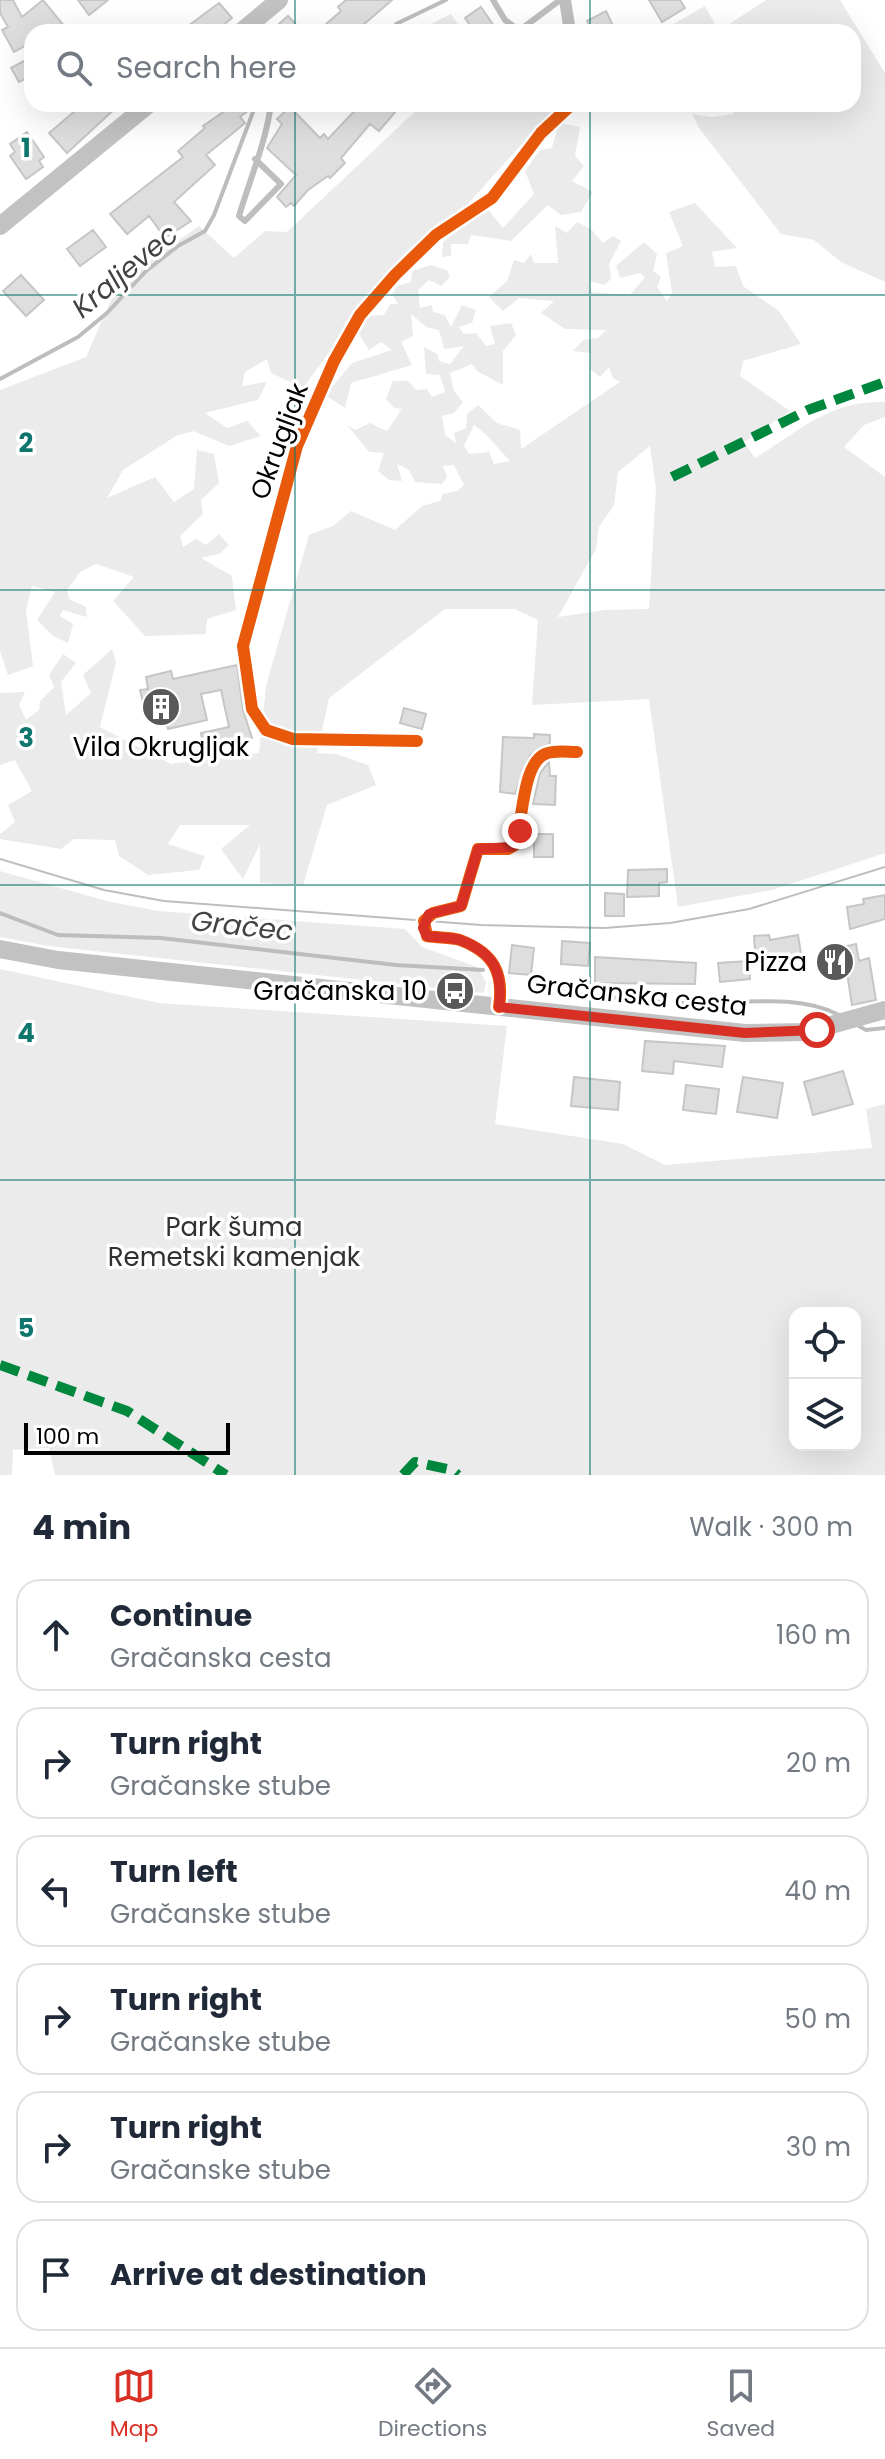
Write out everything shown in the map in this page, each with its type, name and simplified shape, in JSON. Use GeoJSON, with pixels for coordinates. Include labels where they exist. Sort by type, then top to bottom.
{"type":"FeatureCollection","features":[{"type":"Feature","properties":{"kind":"main road"},"geometry":{"type":"LineString","coordinates":[[253,24],[279,0]]}},
{"type":"Feature","properties":{"kind":"main road"},"geometry":{"type":"LineString","coordinates":[[0,226],[139,112]]}},
{"type":"Feature","properties":{"kind":"main road","name":"Gračanska cesta"},"geometry":{"type":"LineString","coordinates":[[0,949],[58,960],[745,1033],[806,1032],[885,1010]]}},
{"type":"Feature","properties":{"kind":"street"},"geometry":{"type":"LineString","coordinates":[[563,0],[568,24]]}},
{"type":"Feature","properties":{"kind":"street","name":"Okrugljak"},"geometry":{"type":"LineString","coordinates":[[417,741],[293,739],[266,730],[252,709],[244,666],[247,624],[297,446],[349,332],[374,298],[421,249],[497,193],[534,141],[564,112]]}},
{"type":"Feature","properties":{"kind":"street"},"geometry":{"type":"LineString","coordinates":[[499,1007],[501,978],[494,963],[461,941],[427,936],[424,921],[433,913],[461,906],[478,849],[508,849],[515,845],[528,779],[535,760],[548,753],[577,752]]}},
{"type":"Feature","properties":{"kind":"lane"},"geometry":{"type":"LineString","coordinates":[[493,0],[510,24]]}},
{"type":"Feature","properties":{"kind":"lane"},"geometry":{"type":"LineString","coordinates":[[528,24],[563,0]]}},
{"type":"Feature","properties":{"kind":"lane"},"geometry":{"type":"LineString","coordinates":[[255,159],[281,184],[245,221],[239,216],[255,159],[267,130],[270,112]]}},
{"type":"Feature","properties":{"kind":"green space"},"geometry":{"type":"Polygon","coordinates":[[[766,0],[840,0],[855,24],[730,24],[766,0]]]}},
{"type":"Feature","properties":{"kind":"green space"},"geometry":{"type":"Polygon","coordinates":[[[705,6],[715,24],[673,24],[705,6]]]}},
{"type":"Feature","properties":{"kind":"green space"},"geometry":{"type":"Polygon","coordinates":[[[451,14],[458,24],[431,24],[451,14]]]}},
{"type":"Feature","properties":{"kind":"green space"},"geometry":{"type":"Polygon","coordinates":[[[861,34],[885,73],[885,282],[841,262],[814,240],[781,234],[699,128],[692,114],[712,117],[861,112],[861,34]]]}},
{"type":"Feature","properties":{"kind":"green space"},"geometry":{"type":"Polygon","coordinates":[[[414,112],[551,112],[466,206],[386,275],[303,388],[271,373],[267,359],[245,372],[242,386],[267,382],[258,400],[205,413],[227,428],[247,421],[261,436],[229,446],[193,431],[176,436],[123,470],[107,498],[155,477],[174,502],[194,489],[197,450],[214,454],[219,483],[201,500],[203,514],[180,536],[183,547],[196,539],[206,545],[219,534],[229,545],[219,554],[201,558],[232,576],[236,610],[207,619],[206,634],[145,636],[113,601],[134,577],[96,564],[80,572],[67,590],[69,599],[86,607],[87,617],[63,610],[60,616],[73,624],[68,643],[53,636],[37,620],[55,592],[32,586],[26,610],[33,666],[8,675],[0,651],[0,390],[86,357],[119,282],[199,226],[234,258],[265,231],[287,232],[414,112]]]}},
{"type":"Feature","properties":{"kind":"green space"},"geometry":{"type":"Polygon","coordinates":[[[559,123],[580,127],[575,156],[584,166],[572,181],[593,192],[581,212],[561,215],[548,205],[511,241],[471,235],[468,244],[451,244],[451,256],[442,257],[443,242],[487,208],[503,228],[534,194],[525,171],[540,150],[552,148],[559,123]]]}},
{"type":"Feature","properties":{"kind":"green space"},"geometry":{"type":"Polygon","coordinates":[[[695,203],[737,248],[712,252],[715,267],[736,266],[743,286],[779,311],[801,344],[743,361],[740,376],[790,411],[744,442],[755,458],[831,412],[847,406],[885,402],[885,417],[864,425],[844,447],[885,477],[885,853],[772,890],[678,907],[649,699],[532,705],[538,620],[515,609],[445,609],[329,698],[317,753],[336,754],[368,765],[376,785],[327,805],[303,885],[260,883],[260,844],[243,879],[221,849],[250,825],[180,825],[168,844],[205,856],[199,870],[148,875],[119,856],[115,840],[74,839],[61,849],[0,839],[0,834],[15,822],[8,805],[32,791],[15,760],[0,765],[0,693],[25,692],[19,705],[26,720],[39,710],[40,701],[54,687],[49,675],[63,654],[76,663],[61,682],[66,715],[91,693],[83,675],[112,649],[116,662],[100,727],[171,764],[259,753],[266,686],[309,535],[333,526],[351,511],[395,530],[422,506],[440,501],[443,494],[457,491],[464,485],[454,465],[443,466],[447,477],[442,484],[415,482],[409,470],[397,464],[402,481],[389,480],[378,471],[384,453],[369,452],[347,425],[355,430],[370,423],[387,431],[402,409],[394,408],[386,399],[393,381],[408,381],[416,390],[427,389],[432,397],[445,392],[440,375],[426,374],[424,347],[437,354],[439,361],[450,364],[464,346],[444,349],[439,330],[426,327],[411,314],[413,336],[401,342],[412,365],[351,383],[345,408],[325,395],[352,363],[392,350],[381,342],[369,350],[358,332],[368,316],[384,315],[390,304],[398,304],[392,294],[397,286],[411,282],[412,271],[431,265],[447,270],[450,277],[441,286],[429,280],[418,290],[420,308],[432,305],[433,312],[445,315],[451,327],[462,305],[476,310],[472,323],[459,327],[464,334],[476,333],[486,346],[495,344],[490,326],[511,323],[516,335],[503,351],[503,385],[477,371],[472,364],[450,373],[454,391],[463,402],[454,413],[442,416],[445,435],[456,443],[454,433],[466,428],[467,414],[478,405],[497,423],[520,430],[521,449],[620,382],[613,378],[609,367],[600,377],[590,369],[591,353],[573,351],[583,340],[598,338],[606,330],[565,329],[541,313],[554,301],[519,298],[503,311],[489,297],[507,281],[514,260],[524,263],[531,254],[534,263],[558,263],[555,226],[567,233],[577,222],[591,229],[603,243],[613,236],[621,241],[609,264],[611,279],[604,285],[590,281],[591,292],[630,295],[645,277],[640,273],[620,278],[616,266],[644,242],[657,254],[653,271],[661,277],[657,287],[667,301],[672,293],[666,253],[683,246],[669,212],[695,203]],[[474,425],[464,446],[469,454],[489,452],[494,464],[510,461],[488,437],[474,425]],[[650,446],[618,472],[614,505],[599,527],[596,549],[558,617],[605,610],[649,609],[656,489],[650,446]]]}},
{"type":"Feature","properties":{"kind":"green space"},"geometry":{"type":"Polygon","coordinates":[[[0,871],[107,901],[158,911],[405,929],[422,947],[477,967],[486,982],[484,993],[48,946],[0,937],[0,871]]]}},
{"type":"Feature","properties":{"kind":"green space","name":"Park šuma Remetski kamenjak"},"geometry":{"type":"Polygon","coordinates":[[[0,969],[159,1003],[507,1026],[495,1124],[623,1144],[665,1165],[872,1148],[866,1109],[885,1104],[885,1475],[55,1475],[49,1448],[13,1450],[12,1475],[0,1475],[0,969]]]}},
{"type":"Feature","properties":{"kind":"building"},"geometry":{"type":"Polygon","coordinates":[[[0,0],[13,0],[22,17],[43,0],[62,24],[24,24],[24,46],[14,52],[2,30],[8,27],[0,13],[0,0]]]}},
{"type":"Feature","properties":{"kind":"building"},"geometry":{"type":"Polygon","coordinates":[[[78,0],[108,0],[89,15],[78,0]]]}},
{"type":"Feature","properties":{"kind":"building"},"geometry":{"type":"Polygon","coordinates":[[[346,0],[392,0],[364,24],[326,24],[341,11],[338,7],[346,0]]]}},
{"type":"Feature","properties":{"kind":"building"},"geometry":{"type":"Polygon","coordinates":[[[649,0],[680,0],[685,8],[662,22],[649,0]]]}},
{"type":"Feature","properties":{"kind":"building"},"geometry":{"type":"Polygon","coordinates":[[[219,3],[232,18],[225,24],[191,24],[219,3]]]}},
{"type":"Feature","properties":{"kind":"building"},"geometry":{"type":"Polygon","coordinates":[[[481,7],[493,24],[469,24],[465,18],[481,7]]]}},
{"type":"Feature","properties":{"kind":"building"},"geometry":{"type":"Polygon","coordinates":[[[606,11],[612,24],[588,24],[587,21],[606,11]]]}},
{"type":"Feature","properties":{"kind":"building"},"geometry":{"type":"Polygon","coordinates":[[[288,16],[296,24],[279,24],[288,16]]]}},
{"type":"Feature","properties":{"kind":"building"},"geometry":{"type":"Polygon","coordinates":[[[24,61],[24,79],[19,82],[11,68],[24,61]]]}},
{"type":"Feature","properties":{"kind":"building"},"geometry":{"type":"Polygon","coordinates":[[[74,112],[111,112],[67,153],[49,133],[74,112]]]}},
{"type":"Feature","properties":{"kind":"building"},"geometry":{"type":"Polygon","coordinates":[[[223,112],[247,112],[240,117],[245,123],[206,155],[215,165],[174,202],[191,221],[165,238],[149,216],[127,234],[110,214],[183,157],[178,151],[205,128],[203,126],[223,112]]]}},
{"type":"Feature","properties":{"kind":"building"},"geometry":{"type":"Polygon","coordinates":[[[285,112],[295,112],[320,138],[324,134],[328,139],[353,112],[395,112],[379,131],[370,124],[341,158],[345,163],[330,178],[328,176],[308,190],[294,206],[291,203],[286,207],[277,197],[296,175],[267,148],[282,124],[277,119],[285,112]]]}},
{"type":"Feature","properties":{"kind":"building"},"geometry":{"type":"Polygon","coordinates":[[[27,132],[44,157],[39,161],[43,167],[26,179],[10,156],[15,152],[10,144],[27,132]]]}},
{"type":"Feature","properties":{"kind":"building"},"geometry":{"type":"Polygon","coordinates":[[[93,230],[106,247],[80,266],[67,249],[93,230]]]}},
{"type":"Feature","properties":{"kind":"building"},"geometry":{"type":"Polygon","coordinates":[[[21,275],[44,300],[26,316],[3,291],[21,275]]]}},
{"type":"Feature","properties":{"kind":"building","name":"Vila Okrugljak"},"geometry":{"type":"Polygon","coordinates":[[[237,665],[243,710],[252,738],[204,749],[201,733],[229,727],[221,690],[201,694],[207,720],[168,729],[165,717],[155,719],[152,709],[145,711],[140,690],[148,689],[146,677],[171,671],[173,679],[237,665]]]}},
{"type":"Feature","properties":{"kind":"building"},"geometry":{"type":"Polygon","coordinates":[[[404,708],[426,714],[422,729],[400,723],[404,708]]]}},
{"type":"Feature","properties":{"kind":"building"},"geometry":{"type":"Polygon","coordinates":[[[534,734],[550,735],[550,743],[530,755],[515,794],[500,792],[503,737],[534,738],[534,734]]]}},
{"type":"Feature","properties":{"kind":"building"},"geometry":{"type":"Polygon","coordinates":[[[549,762],[550,776],[556,776],[555,805],[533,804],[540,773],[549,762]]]}},
{"type":"Feature","properties":{"kind":"building"},"geometry":{"type":"Polygon","coordinates":[[[534,834],[553,834],[553,857],[534,857],[534,834]]]}},
{"type":"Feature","properties":{"kind":"building"},"geometry":{"type":"Polygon","coordinates":[[[667,869],[667,882],[659,883],[659,896],[627,897],[628,870],[667,869]]]}},
{"type":"Feature","properties":{"kind":"building"},"geometry":{"type":"Polygon","coordinates":[[[605,893],[624,894],[624,916],[605,916],[605,893]]]}},
{"type":"Feature","properties":{"kind":"building"},"geometry":{"type":"Polygon","coordinates":[[[885,895],[885,919],[850,929],[847,907],[864,904],[863,899],[885,895]]]}},
{"type":"Feature","properties":{"kind":"building"},"geometry":{"type":"Polygon","coordinates":[[[769,935],[770,940],[798,935],[802,960],[756,964],[754,936],[769,935]]]}},
{"type":"Feature","properties":{"kind":"building"},"geometry":{"type":"Polygon","coordinates":[[[562,941],[590,943],[588,966],[561,964],[562,941]]]}},
{"type":"Feature","properties":{"kind":"building"},"geometry":{"type":"Polygon","coordinates":[[[856,944],[859,961],[869,958],[876,1000],[852,1005],[843,947],[856,944]]]}},
{"type":"Feature","properties":{"kind":"building"},"geometry":{"type":"Polygon","coordinates":[[[512,945],[534,948],[531,975],[509,973],[512,945]]]}},
{"type":"Feature","properties":{"kind":"building"},"geometry":{"type":"Polygon","coordinates":[[[595,957],[696,963],[695,984],[595,983],[595,957]]]}},
{"type":"Feature","properties":{"kind":"building"},"geometry":{"type":"Polygon","coordinates":[[[749,961],[750,979],[720,982],[718,963],[749,961]]]}},
{"type":"Feature","properties":{"kind":"building"},"geometry":{"type":"Polygon","coordinates":[[[645,1041],[725,1046],[722,1067],[674,1061],[673,1074],[642,1071],[645,1041]]]}},
{"type":"Feature","properties":{"kind":"building"},"geometry":{"type":"Polygon","coordinates":[[[843,1071],[853,1104],[813,1115],[804,1082],[843,1071]]]}},
{"type":"Feature","properties":{"kind":"building"},"geometry":{"type":"Polygon","coordinates":[[[574,1077],[620,1082],[618,1110],[571,1106],[574,1077]]]}},
{"type":"Feature","properties":{"kind":"building"},"geometry":{"type":"Polygon","coordinates":[[[743,1077],[783,1083],[777,1118],[737,1112],[743,1077]]]}},
{"type":"Feature","properties":{"kind":"building"},"geometry":{"type":"Polygon","coordinates":[[[686,1085],[719,1089],[716,1114],[683,1110],[686,1085]]]}},
{"type":"Feature","properties":{"kind":"waterway","name":"Kraljevec"},"geometry":{"type":"LineString","coordinates":[[396,24],[446,0]]}},
{"type":"Feature","properties":{"kind":"waterway","name":"Kraljevec"},"geometry":{"type":"LineString","coordinates":[[0,379],[78,337],[107,313],[146,271],[178,246],[205,231],[253,112]]}},
{"type":"Feature","properties":{"kind":"waterway","name":"Gračec"},"geometry":{"type":"LineString","coordinates":[[0,913],[58,935],[161,938],[396,965],[483,970]]}},
{"type":"Feature","properties":{"kind":"waterway","name":"Gračec"},"geometry":{"type":"LineString","coordinates":[[544,984],[566,993],[662,1002]]}},
{"type":"Feature","properties":{"kind":"waterway","name":"Gračec"},"geometry":{"type":"LineString","coordinates":[[679,1003],[782,1001],[802,1003],[839,1015]]}},
{"type":"Feature","properties":{"kind":"waterway","name":"Gračec"},"geometry":{"type":"LineString","coordinates":[[857,1025],[866,1030],[885,1028]]}},
{"type":"Feature","properties":{"kind":"tram line"},"geometry":{"type":"LineString","coordinates":[[0,859],[104,890],[164,901],[481,925],[604,928],[670,923],[749,909],[885,867]]}},
{"type":"Feature","properties":{"kind":"marked path"},"geometry":{"type":"LineString","coordinates":[[672,477],[808,410],[885,382]]}},
{"type":"Feature","properties":{"kind":"marked path"},"geometry":{"type":"LineString","coordinates":[[0,1365],[127,1411],[226,1475]]}},
{"type":"Feature","properties":{"kind":"marked path"},"geometry":{"type":"LineString","coordinates":[[403,1475],[415,1462],[452,1470],[458,1475]]}},
{"type":"Feature","properties":{"kind":"cycle path"},"geometry":{"type":"LineString","coordinates":[[417,741],[293,739],[266,730],[252,709],[243,646],[297,446],[334,361],[360,315],[436,235],[492,198],[541,133],[563,112]]}},
{"type":"Feature","properties":{"kind":"cycle path"},"geometry":{"type":"LineString","coordinates":[[499,1007],[498,974],[489,958],[460,940],[427,936],[424,921],[433,913],[461,906],[478,849],[508,849],[515,845],[524,795],[537,760],[552,752],[577,752]]}},
{"type":"Feature","properties":{"kind":"place","name":"Vila Okrugljak"},"geometry":{"type":"Point","coordinates":[161,707]}},
{"type":"Feature","properties":{"kind":"place","name":"Pizza"},"geometry":{"type":"Point","coordinates":[835,962]}},
{"type":"Feature","properties":{"kind":"place","name":"Gračanska 10"},"geometry":{"type":"Point","coordinates":[455,991]}},
{"type":"Feature","properties":{"kind":"route"},"geometry":{"type":"LineString","coordinates":[[520,831],[515,845],[508,849],[478,849],[461,906],[429,914],[423,928],[427,936],[457,939],[494,963],[501,978],[499,1007],[745,1033],[817,1030]]}}]}
